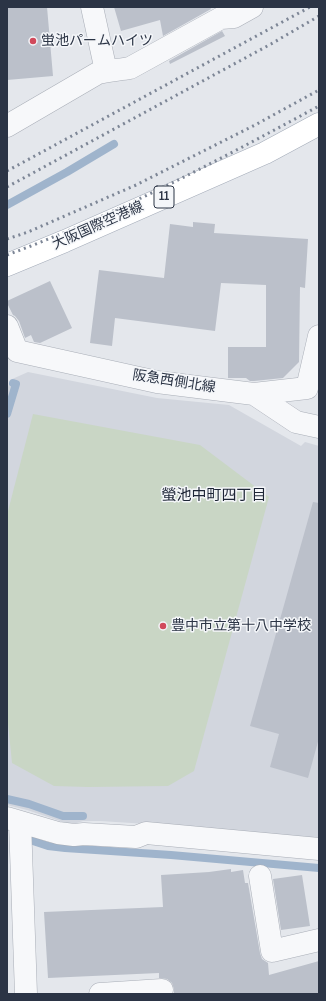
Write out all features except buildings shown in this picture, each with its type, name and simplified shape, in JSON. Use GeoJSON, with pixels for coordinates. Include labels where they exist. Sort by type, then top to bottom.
{"type":"FeatureCollection","features":[{"type":"Feature","properties":{"kind":"main road","name":"大阪国際空港線"},"geometry":{"type":"LineString","coordinates":[[7,265],[265,153],[319,124]]}},
{"type":"Feature","properties":{"kind":"street"},"geometry":{"type":"LineString","coordinates":[[92,7],[106,71]]}},
{"type":"Feature","properties":{"kind":"street"},"geometry":{"type":"LineString","coordinates":[[7,126],[98,73],[130,68],[221,18],[234,18],[252,7]]}},
{"type":"Feature","properties":{"kind":"street","name":"阪急西側北線"},"geometry":{"type":"LineString","coordinates":[[7,326],[12,356],[157,382],[254,394],[307,388],[319,336]]}},
{"type":"Feature","properties":{"kind":"street"},"geometry":{"type":"LineString","coordinates":[[254,394],[296,422],[319,427]]}},
{"type":"Feature","properties":{"kind":"street"},"geometry":{"type":"LineString","coordinates":[[26,994],[14,820],[74,835],[84,834],[136,837],[146,833],[319,849]]}},
{"type":"Feature","properties":{"kind":"street"},"geometry":{"type":"LineString","coordinates":[[260,876],[272,951],[319,940]]}},
{"type":"Feature","properties":{"kind":"street"},"geometry":{"type":"LineString","coordinates":[[100,994],[149,992]]}},
{"type":"Feature","properties":{"kind":"shaded area","name":"豊中市立第十八中学校"},"geometry":{"type":"Polygon","coordinates":[[[28,372],[157,398],[229,405],[301,446],[305,442],[319,446],[319,840],[195,827],[100,821],[66,823],[7,805],[7,391],[10,380],[28,372]]]}},
{"type":"Feature","properties":{"kind":"green space"},"geometry":{"type":"Polygon","coordinates":[[[33,414],[200,445],[269,497],[194,771],[168,786],[54,786],[12,763],[7,713],[7,515],[33,414]]]}},
{"type":"Feature","properties":{"kind":"waterway"},"geometry":{"type":"LineString","coordinates":[[7,205],[114,144]]}},
{"type":"Feature","properties":{"kind":"waterway"},"geometry":{"type":"LineString","coordinates":[[7,414],[16,384],[13,383]]}},
{"type":"Feature","properties":{"kind":"waterway"},"geometry":{"type":"LineString","coordinates":[[7,799],[29,804],[63,816],[83,816]]}},
{"type":"Feature","properties":{"kind":"waterway"},"geometry":{"type":"LineString","coordinates":[[30,840],[48,846],[65,848],[171,855],[319,868]]}},
{"type":"Feature","properties":{"kind":"railway"},"geometry":{"type":"LineString","coordinates":[[7,171],[310,7]]}},
{"type":"Feature","properties":{"kind":"railway"},"geometry":{"type":"LineString","coordinates":[[7,187],[271,44],[319,16]]}},
{"type":"Feature","properties":{"kind":"railway"},"geometry":{"type":"LineString","coordinates":[[7,239],[28,232],[136,185],[255,125],[319,90]]}},
{"type":"Feature","properties":{"kind":"railway"},"geometry":{"type":"LineString","coordinates":[[7,255],[87,223],[127,205],[243,147],[319,106]]}},
{"type":"Feature","properties":{"kind":"place","name":"蛍池パームハイツ"},"geometry":{"type":"Point","coordinates":[33,41]}},
{"type":"Feature","properties":{"kind":"place","name":"豊中市立第十八中学校"},"geometry":{"type":"Point","coordinates":[163,626]}},
{"type":"Feature","properties":{"kind":"district","name":"螢池中町四丁目"},"geometry":{"type":"Point","coordinates":[214,496]}}]}
